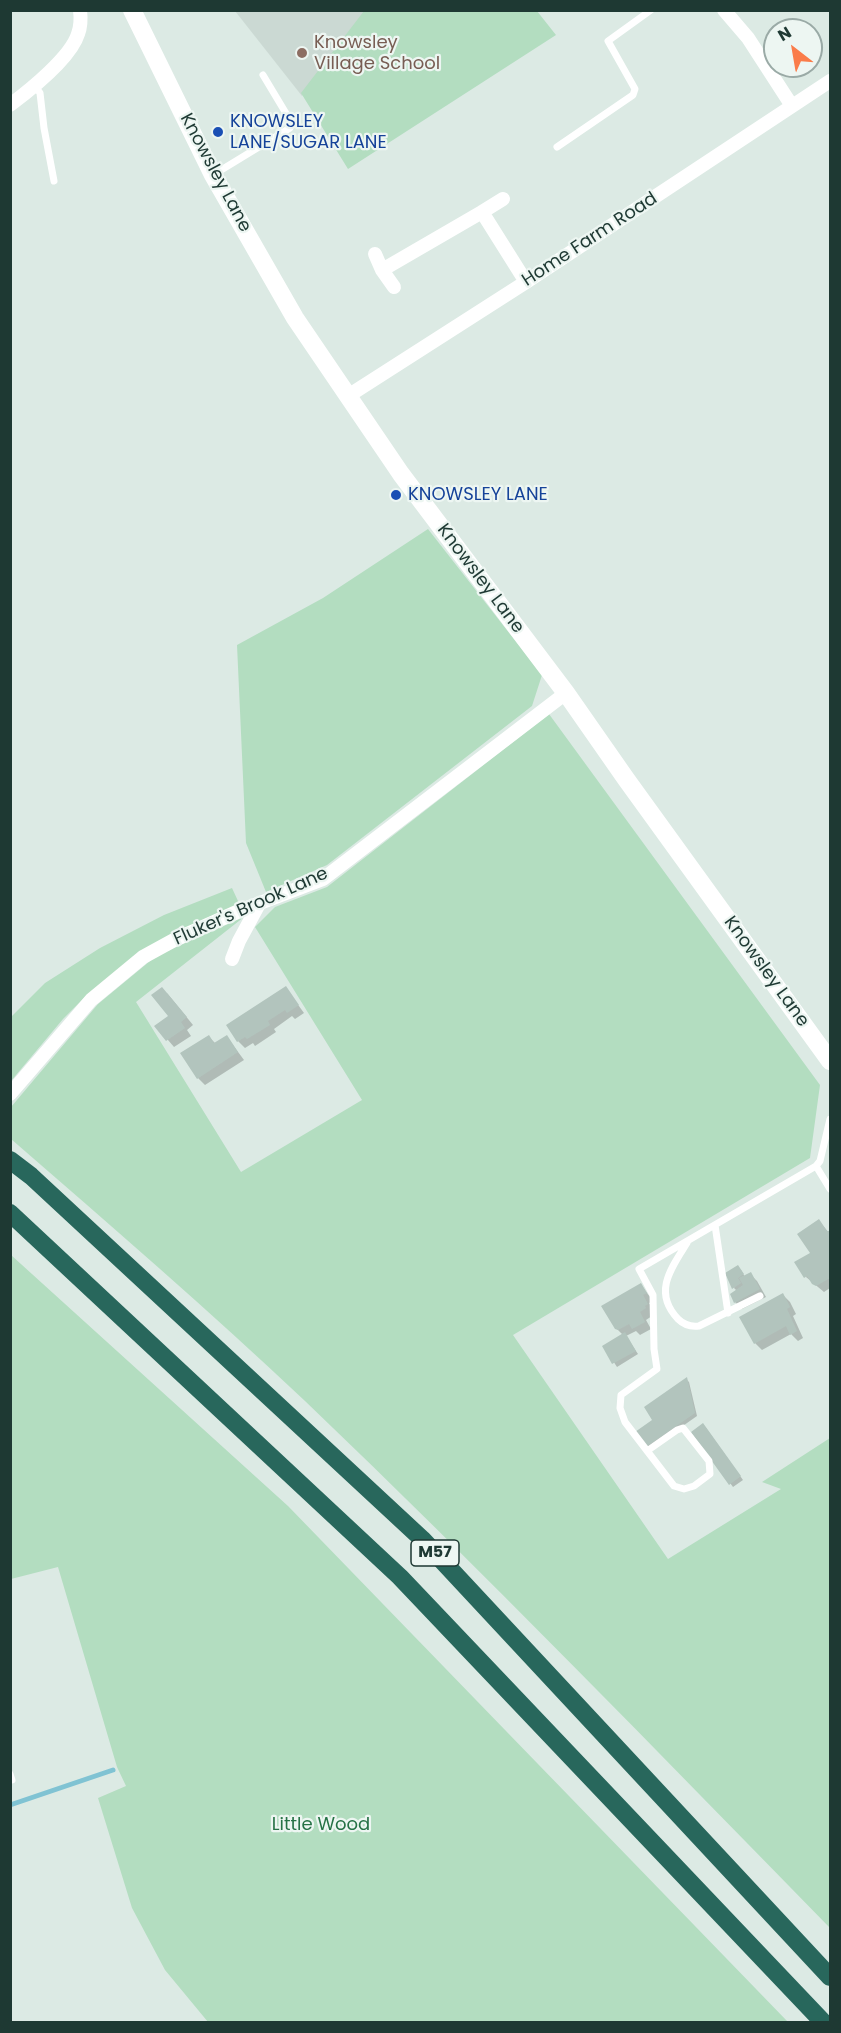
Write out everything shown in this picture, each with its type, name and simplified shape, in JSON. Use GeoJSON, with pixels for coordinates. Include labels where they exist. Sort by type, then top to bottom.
{"type":"FeatureCollection","features":[{"type":"Feature","properties":{"kind":"highway","name":"M57"},"geometry":{"type":"LineString","coordinates":[[10,1160],[31,1176],[422,1539],[831,1977]]}},
{"type":"Feature","properties":{"kind":"highway","name":"M57"},"geometry":{"type":"LineString","coordinates":[[10,1213],[400,1577],[823,2022]]}},
{"type":"Feature","properties":{"kind":"main road","name":"Knowsley Lane"},"geometry":{"type":"LineString","coordinates":[[132,10],[213,175],[295,318],[401,474],[566,693],[626,780],[831,1061]]}},
{"type":"Feature","properties":{"kind":"street"},"geometry":{"type":"LineString","coordinates":[[10,105],[35,86],[72,46],[78,34],[80,10]]}},
{"type":"Feature","properties":{"kind":"street"},"geometry":{"type":"LineString","coordinates":[[724,10],[748,38],[792,106]]}},
{"type":"Feature","properties":{"kind":"street","name":"Home Farm Road"},"geometry":{"type":"LineString","coordinates":[[348,396],[831,81]]}},
{"type":"Feature","properties":{"kind":"street"},"geometry":{"type":"LineString","coordinates":[[382,270],[503,200]]}},
{"type":"Feature","properties":{"kind":"street"},"geometry":{"type":"LineString","coordinates":[[482,212],[526,282]]}},
{"type":"Feature","properties":{"kind":"street"},"geometry":{"type":"LineString","coordinates":[[375,254],[382,270],[394,287]]}},
{"type":"Feature","properties":{"kind":"street","name":"Fluker's Brook Lane"},"geometry":{"type":"LineString","coordinates":[[10,1094],[91,1000],[143,957],[174,940],[323,879],[566,693]]}},
{"type":"Feature","properties":{"kind":"street"},"geometry":{"type":"LineString","coordinates":[[232,959],[259,904]]}},
{"type":"Feature","properties":{"kind":"lane"},"geometry":{"type":"LineString","coordinates":[[557,147],[633,95],[635,88],[608,41],[651,10]]}},
{"type":"Feature","properties":{"kind":"lane"},"geometry":{"type":"LineString","coordinates":[[213,175],[290,128],[290,120],[263,75]]}},
{"type":"Feature","properties":{"kind":"lane"},"geometry":{"type":"LineString","coordinates":[[35,86],[40,93],[54,181]]}},
{"type":"Feature","properties":{"kind":"lane"},"geometry":{"type":"LineString","coordinates":[[647,1452],[683,1428],[709,1461],[710,1474],[694,1486],[684,1490],[674,1486],[647,1452],[625,1422],[620,1408],[621,1395],[657,1369],[652,1296],[639,1269],[816,1166],[820,1161],[831,1119]]}},
{"type":"Feature","properties":{"kind":"lane"},"geometry":{"type":"LineString","coordinates":[[816,1166],[831,1189]]}},
{"type":"Feature","properties":{"kind":"lane"},"geometry":{"type":"LineString","coordinates":[[715,1225],[728,1313]]}},
{"type":"Feature","properties":{"kind":"lane"},"geometry":{"type":"LineString","coordinates":[[689,1240],[665,1281],[670,1310],[681,1322],[693,1327],[728,1313],[760,1296]]}},
{"type":"Feature","properties":{"kind":"shaded area","name":"Knowsley Village School"},"geometry":{"type":"Polygon","coordinates":[[[235,11],[368,11],[302,96],[235,11]]]}},
{"type":"Feature","properties":{"kind":"green space"},"geometry":{"type":"Polygon","coordinates":[[[364,11],[537,11],[556,35],[348,169],[301,93],[364,11]]]}},
{"type":"Feature","properties":{"kind":"green space"},"geometry":{"type":"Polygon","coordinates":[[[428,529],[542,675],[532,706],[327,865],[266,892],[246,843],[237,645],[323,598],[428,529]]]}},
{"type":"Feature","properties":{"kind":"green space"},"geometry":{"type":"Polygon","coordinates":[[[549,714],[820,1085],[810,1158],[513,1335],[668,1559],[781,1489],[762,1482],[830,1438],[830,1928],[505,1597],[305,1401],[196,1301],[11,1139],[11,1107],[98,1004],[156,956],[244,917],[136,1002],[241,1172],[362,1100],[255,927],[275,907],[327,887],[549,714]]]}},
{"type":"Feature","properties":{"kind":"green space"},"geometry":{"type":"Polygon","coordinates":[[[232,888],[238,901],[235,907],[88,994],[63,1019],[11,1081],[11,1017],[45,983],[100,948],[164,915],[232,888]]]}},
{"type":"Feature","properties":{"kind":"green space","name":"Little Wood"},"geometry":{"type":"Polygon","coordinates":[[[11,1255],[288,1506],[788,2022],[208,2022],[165,1970],[132,1908],[98,1798],[126,1786],[117,1767],[58,1567],[11,1579],[11,1255]]]}},
{"type":"Feature","properties":{"kind":"building"},"geometry":{"type":"Polygon","coordinates":[[[286,986],[299,1005],[287,1013],[285,1010],[268,1021],[270,1025],[247,1039],[245,1037],[237,1042],[226,1025],[286,986]]]}},
{"type":"Feature","properties":{"kind":"building"},"geometry":{"type":"Polygon","coordinates":[[[162,987],[187,1017],[181,1022],[185,1028],[166,1041],[154,1026],[168,1016],[151,995],[162,987]]]}},
{"type":"Feature","properties":{"kind":"building"},"geometry":{"type":"Polygon","coordinates":[[[209,1035],[214,1043],[227,1035],[238,1052],[197,1079],[180,1053],[209,1035]]]}},
{"type":"Feature","properties":{"kind":"building"},"geometry":{"type":"Polygon","coordinates":[[[819,1219],[827,1231],[830,1231],[830,1278],[816,1286],[807,1276],[804,1278],[794,1262],[810,1253],[797,1234],[819,1219]]]}},
{"type":"Feature","properties":{"kind":"building"},"geometry":{"type":"Polygon","coordinates":[[[738,1265],[744,1274],[738,1278],[741,1283],[732,1289],[725,1273],[738,1265]]]}},
{"type":"Feature","properties":{"kind":"building"},"geometry":{"type":"Polygon","coordinates":[[[751,1272],[760,1289],[734,1303],[730,1294],[743,1285],[739,1278],[751,1272]]]}},
{"type":"Feature","properties":{"kind":"building"},"geometry":{"type":"Polygon","coordinates":[[[641,1283],[647,1293],[643,1295],[648,1304],[640,1312],[645,1322],[632,1329],[629,1324],[618,1330],[615,1329],[601,1306],[641,1283]]]}},
{"type":"Feature","properties":{"kind":"building"},"geometry":{"type":"Polygon","coordinates":[[[783,1293],[797,1331],[790,1335],[786,1326],[754,1344],[739,1317],[783,1293]]]}},
{"type":"Feature","properties":{"kind":"building"},"geometry":{"type":"Polygon","coordinates":[[[625,1332],[636,1351],[612,1364],[602,1346],[625,1332]]]}},
{"type":"Feature","properties":{"kind":"building"},"geometry":{"type":"Polygon","coordinates":[[[687,1377],[695,1413],[646,1447],[635,1432],[652,1420],[644,1407],[687,1377]]]}},
{"type":"Feature","properties":{"kind":"building"},"geometry":{"type":"Polygon","coordinates":[[[703,1423],[741,1476],[729,1485],[691,1432],[703,1423]]]}},
{"type":"Feature","properties":{"kind":"waterway"},"geometry":{"type":"LineString","coordinates":[[10,1805],[113,1770]]}},
{"type":"Feature","properties":{"kind":"place","name":"Knowsley Village School"},"geometry":{"type":"Point","coordinates":[302,53]}},
{"type":"Feature","properties":{"kind":"place","name":"KNOWSLEY LANE/SUGAR LANE"},"geometry":{"type":"Point","coordinates":[218,132]}},
{"type":"Feature","properties":{"kind":"place","name":"KNOWSLEY LANE"},"geometry":{"type":"Point","coordinates":[396,495]}}]}
